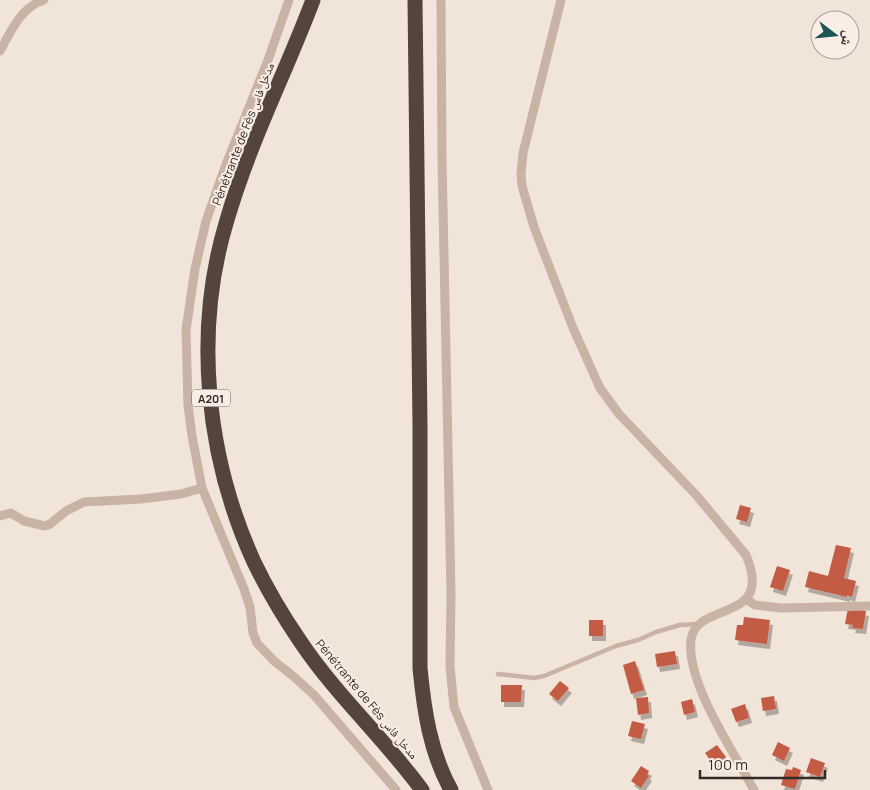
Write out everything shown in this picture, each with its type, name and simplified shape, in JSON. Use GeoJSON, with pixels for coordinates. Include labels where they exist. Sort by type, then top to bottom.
{"type":"FeatureCollection","features":[{"type":"Feature","properties":{"kind":"highway","name":"Pénétrante de Fès مدخل فاس"},"geometry":{"type":"LineString","coordinates":[[313,0],[248,156],[226,223],[216,268],[209,329],[209,377],[212,413],[218,454],[239,524],[254,562],[276,604],[323,674],[422,790]]}},
{"type":"Feature","properties":{"kind":"highway","name":"Pénétrante de Fès مدخل فاس"},"geometry":{"type":"LineString","coordinates":[[415,0],[420,426],[420,668],[423,705],[429,735],[437,761],[451,790]]}},
{"type":"Feature","properties":{"kind":"street"},"geometry":{"type":"LineString","coordinates":[[0,51],[24,12],[30,6],[44,0]]}},
{"type":"Feature","properties":{"kind":"street"},"geometry":{"type":"LineString","coordinates":[[289,0],[268,60],[209,212],[189,299],[186,330],[188,405],[202,488],[250,607],[253,633],[257,643],[274,661],[314,695],[396,790]]}},
{"type":"Feature","properties":{"kind":"street"},"geometry":{"type":"LineString","coordinates":[[441,0],[442,159],[451,584],[450,666],[454,707],[488,790]]}},
{"type":"Feature","properties":{"kind":"street"},"geometry":{"type":"LineString","coordinates":[[561,0],[521,164],[522,186],[534,227],[573,328],[600,388],[619,414],[697,496],[746,555],[753,574],[750,592],[738,606],[700,624],[694,631],[691,639],[692,659],[702,692],[754,790]]}},
{"type":"Feature","properties":{"kind":"street"},"geometry":{"type":"LineString","coordinates":[[0,516],[11,514],[24,521],[45,526],[66,511],[84,502],[141,499],[181,494],[202,488]]}},
{"type":"Feature","properties":{"kind":"street"},"geometry":{"type":"LineString","coordinates":[[746,598],[755,605],[781,608],[870,606]]}},
{"type":"Feature","properties":{"kind":"lane"},"geometry":{"type":"LineString","coordinates":[[498,674],[534,678],[544,676],[616,646],[638,640],[656,632],[680,625],[700,624]]}},
{"type":"Feature","properties":{"kind":"building"},"geometry":{"type":"Polygon","coordinates":[[[740,505],[751,508],[747,522],[736,519],[740,505]]]}},
{"type":"Feature","properties":{"kind":"building"},"geometry":{"type":"Polygon","coordinates":[[[836,545],[851,548],[844,578],[856,581],[852,597],[805,587],[809,571],[828,576],[836,545]]]}},
{"type":"Feature","properties":{"kind":"building"},"geometry":{"type":"Polygon","coordinates":[[[777,566],[790,570],[783,591],[770,587],[777,566]]]}},
{"type":"Feature","properties":{"kind":"building"},"geometry":{"type":"Polygon","coordinates":[[[848,608],[866,611],[863,629],[852,628],[853,625],[845,624],[848,608]]]}},
{"type":"Feature","properties":{"kind":"building"},"geometry":{"type":"Polygon","coordinates":[[[744,617],[770,620],[767,644],[735,640],[737,625],[743,625],[744,617]]]}},
{"type":"Feature","properties":{"kind":"building"},"geometry":{"type":"Polygon","coordinates":[[[589,620],[603,620],[603,636],[589,636],[589,620]]]}},
{"type":"Feature","properties":{"kind":"building"},"geometry":{"type":"Polygon","coordinates":[[[675,651],[677,664],[657,667],[655,654],[675,651]]]}},
{"type":"Feature","properties":{"kind":"building"},"geometry":{"type":"Polygon","coordinates":[[[635,661],[644,690],[631,694],[623,665],[635,661]]]}},
{"type":"Feature","properties":{"kind":"building"},"geometry":{"type":"Polygon","coordinates":[[[560,681],[569,688],[558,701],[549,694],[560,681]]]}},
{"type":"Feature","properties":{"kind":"building"},"geometry":{"type":"Polygon","coordinates":[[[501,685],[522,685],[521,702],[501,702],[501,685]]]}},
{"type":"Feature","properties":{"kind":"building"},"geometry":{"type":"Polygon","coordinates":[[[774,696],[776,709],[763,711],[761,698],[774,696]]]}},
{"type":"Feature","properties":{"kind":"building"},"geometry":{"type":"Polygon","coordinates":[[[648,697],[649,713],[638,715],[636,698],[648,697]]]}},
{"type":"Feature","properties":{"kind":"building"},"geometry":{"type":"Polygon","coordinates":[[[692,699],[695,712],[684,715],[681,702],[692,699]]]}},
{"type":"Feature","properties":{"kind":"building"},"geometry":{"type":"Polygon","coordinates":[[[745,704],[749,718],[736,722],[731,709],[745,704]]]}},
{"type":"Feature","properties":{"kind":"building"},"geometry":{"type":"Polygon","coordinates":[[[632,721],[645,724],[641,739],[628,736],[632,721]]]}},
{"type":"Feature","properties":{"kind":"building"},"geometry":{"type":"Polygon","coordinates":[[[778,742],[790,748],[784,761],[772,755],[778,742]]]}},
{"type":"Feature","properties":{"kind":"building"},"geometry":{"type":"Polygon","coordinates":[[[717,745],[726,757],[714,765],[705,753],[717,745]]]}},
{"type":"Feature","properties":{"kind":"building"},"geometry":{"type":"Polygon","coordinates":[[[811,758],[825,763],[820,777],[806,772],[811,758]]]}},
{"type":"Feature","properties":{"kind":"building"},"geometry":{"type":"Polygon","coordinates":[[[641,766],[649,771],[647,775],[649,776],[641,788],[631,781],[641,766]]]}},
{"type":"Feature","properties":{"kind":"building"},"geometry":{"type":"Polygon","coordinates":[[[793,767],[801,770],[795,789],[781,785],[786,769],[792,770],[793,767]]]}}]}
